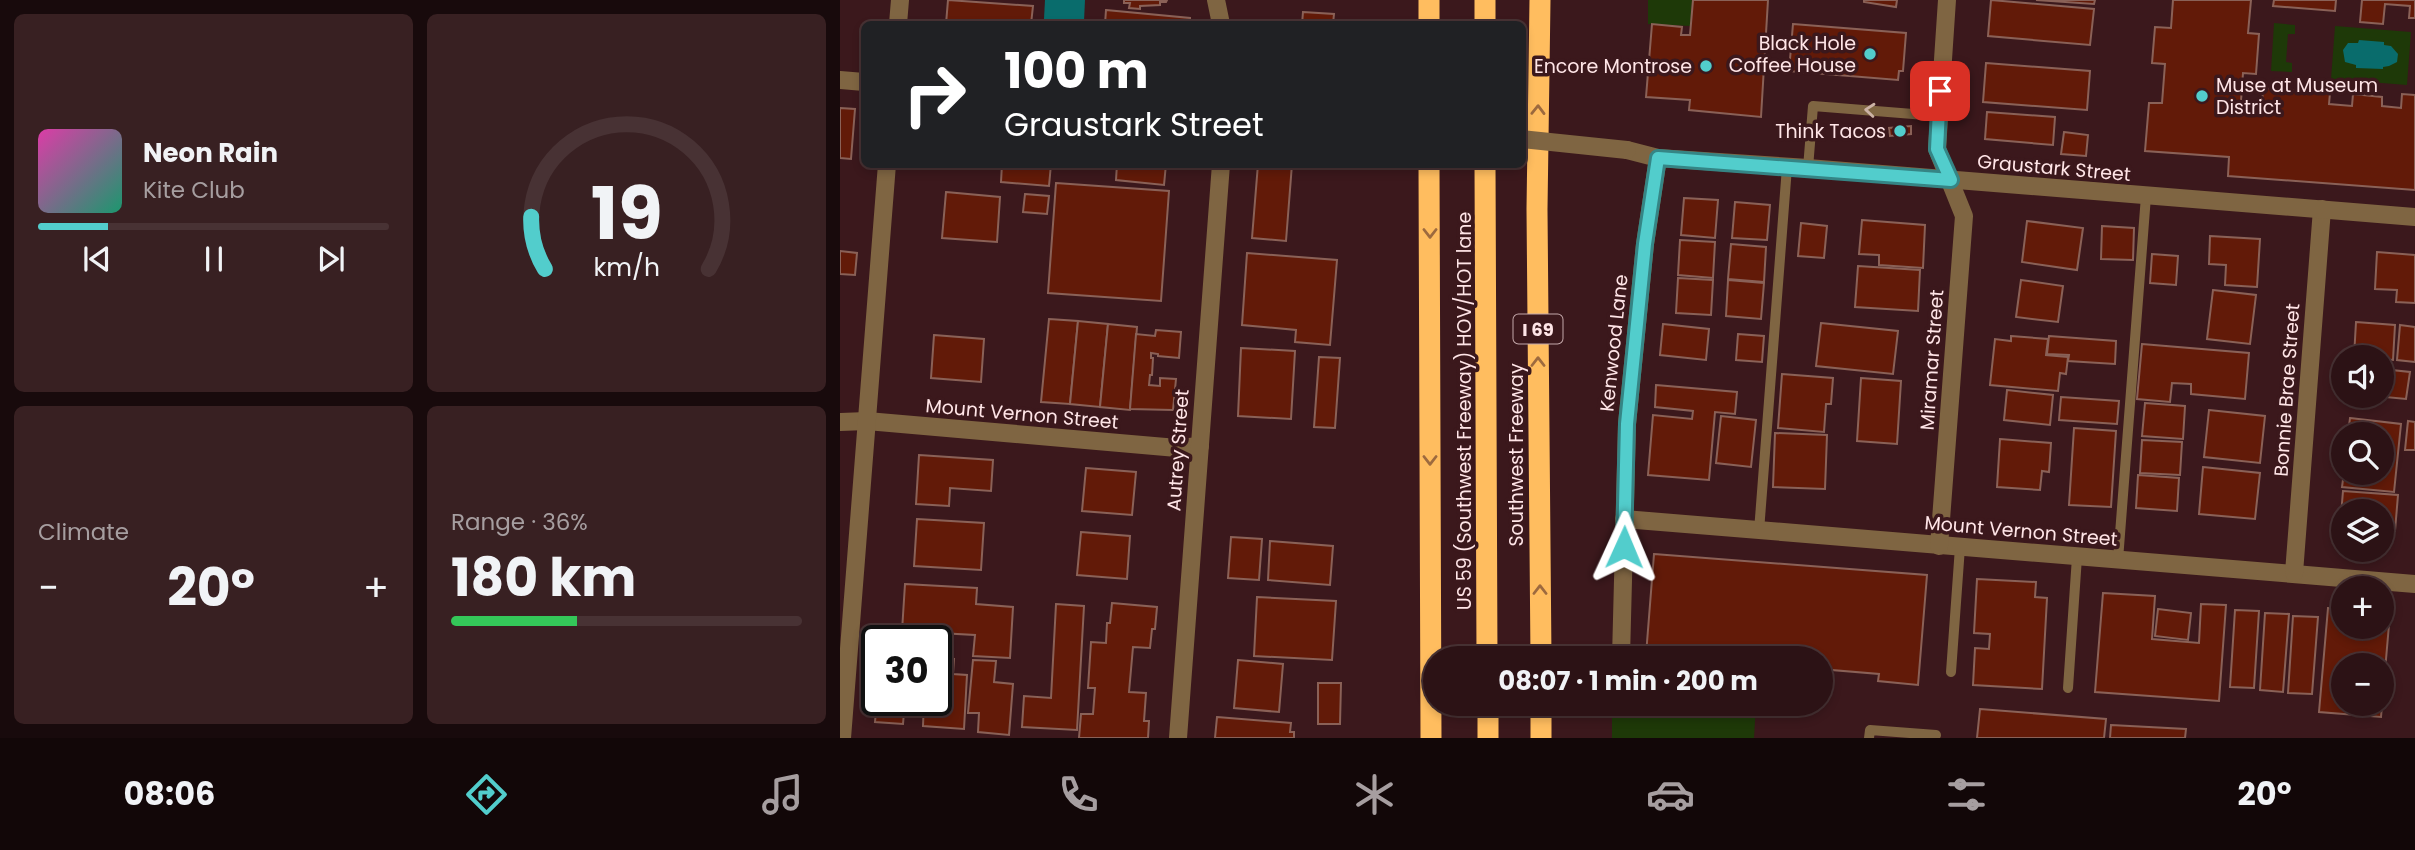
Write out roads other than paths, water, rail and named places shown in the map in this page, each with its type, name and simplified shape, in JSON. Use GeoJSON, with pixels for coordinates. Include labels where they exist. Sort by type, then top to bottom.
{"type":"FeatureCollection","features":[{"type":"Feature","properties":{"kind":"highway"},"geometry":{"type":"LineString","coordinates":[[1429,0],[1429,21]]}},
{"type":"Feature","properties":{"kind":"highway"},"geometry":{"type":"LineString","coordinates":[[1485,0],[1485,21]]}},
{"type":"Feature","properties":{"kind":"highway","name":"Southwest Freeway"},"geometry":{"type":"LineString","coordinates":[[1540,0],[1537,223],[1541,646]]}},
{"type":"Feature","properties":{"kind":"highway"},"geometry":{"type":"LineString","coordinates":[[1429,168],[1431,738]]}},
{"type":"Feature","properties":{"kind":"highway","name":"US 59 (Southwest Freeway) HOV/HOT lane"},"geometry":{"type":"LineString","coordinates":[[1485,168],[1488,646]]}},
{"type":"Feature","properties":{"kind":"highway"},"geometry":{"type":"LineString","coordinates":[[1488,716],[1488,738]]}},
{"type":"Feature","properties":{"kind":"highway"},"geometry":{"type":"LineString","coordinates":[[1541,716],[1542,738]]}},
{"type":"Feature","properties":{"kind":"street"},"geometry":{"type":"LineString","coordinates":[[898,21],[900,0]]}},
{"type":"Feature","properties":{"kind":"street"},"geometry":{"type":"LineString","coordinates":[[1216,0],[1221,21]]}},
{"type":"Feature","properties":{"kind":"street","name":"Miramar Street"},"geometry":{"type":"LineString","coordinates":[[1939,546],[1964,216],[1937,149],[1947,0]]}},
{"type":"Feature","properties":{"kind":"street"},"geometry":{"type":"LineString","coordinates":[[840,80],[861,82]]}},
{"type":"Feature","properties":{"kind":"street","name":"Graustark Street"},"geometry":{"type":"LineString","coordinates":[[1526,139],[1627,150],[1658,158],[2415,217]]}},
{"type":"Feature","properties":{"kind":"street","name":"Kenwood Lane"},"geometry":{"type":"LineString","coordinates":[[1621,646],[1627,424],[1645,244],[1658,158]]}},
{"type":"Feature","properties":{"kind":"street"},"geometry":{"type":"LineString","coordinates":[[842,738],[847,580],[867,421],[887,168]]}},
{"type":"Feature","properties":{"kind":"street","name":"Autrey Street"},"geometry":{"type":"LineString","coordinates":[[1178,738],[1221,168]]}},
{"type":"Feature","properties":{"kind":"street","name":"Bonnie Brae Street"},"geometry":{"type":"LineString","coordinates":[[2294,573],[2322,209]]}},
{"type":"Feature","properties":{"kind":"street","name":"Mount Vernon Street"},"geometry":{"type":"LineString","coordinates":[[840,422],[867,421],[1177,448],[1200,446]]}},
{"type":"Feature","properties":{"kind":"street","name":"Mount Vernon Street"},"geometry":{"type":"LineString","coordinates":[[1625,519],[2415,584]]}},
{"type":"Feature","properties":{"kind":"lane"},"geometry":{"type":"LineString","coordinates":[[1808,168],[1813,106],[1938,116]]}},
{"type":"Feature","properties":{"kind":"lane"},"geometry":{"type":"LineString","coordinates":[[1759,531],[1787,167]]}},
{"type":"Feature","properties":{"kind":"lane"},"geometry":{"type":"LineString","coordinates":[[2118,560],[2146,197]]}},
{"type":"Feature","properties":{"kind":"lane"},"geometry":{"type":"LineString","coordinates":[[1951,672],[1960,548]]}},
{"type":"Feature","properties":{"kind":"lane"},"geometry":{"type":"LineString","coordinates":[[2068,688],[2077,557]]}},
{"type":"Feature","properties":{"kind":"lane"},"geometry":{"type":"LineString","coordinates":[[1869,738],[1870,730],[1936,735]]}},
{"type":"Feature","properties":{"kind":"water"},"geometry":{"type":"Polygon","coordinates":[[[1045,0],[1085,0],[1084,21],[1044,19],[1045,0]]]}},
{"type":"Feature","properties":{"kind":"water"},"geometry":{"type":"Polygon","coordinates":[[[2359,40],[2384,42],[2384,45],[2391,46],[2398,54],[2397,62],[2383,69],[2356,68],[2356,65],[2345,62],[2343,50],[2348,43],[2358,43],[2359,40]]]}},
{"type":"Feature","properties":{"kind":"place","name":"Black Hole Coffee House"},"geometry":{"type":"Point","coordinates":[1870,54]}},
{"type":"Feature","properties":{"kind":"place","name":"Encore Montrose"},"geometry":{"type":"Point","coordinates":[1706,66]}},
{"type":"Feature","properties":{"kind":"place","name":"Muse at Museum District"},"geometry":{"type":"Point","coordinates":[2202,96]}},
{"type":"Feature","properties":{"kind":"place","name":"Think Tacos"},"geometry":{"type":"Point","coordinates":[1900,131]}}]}
